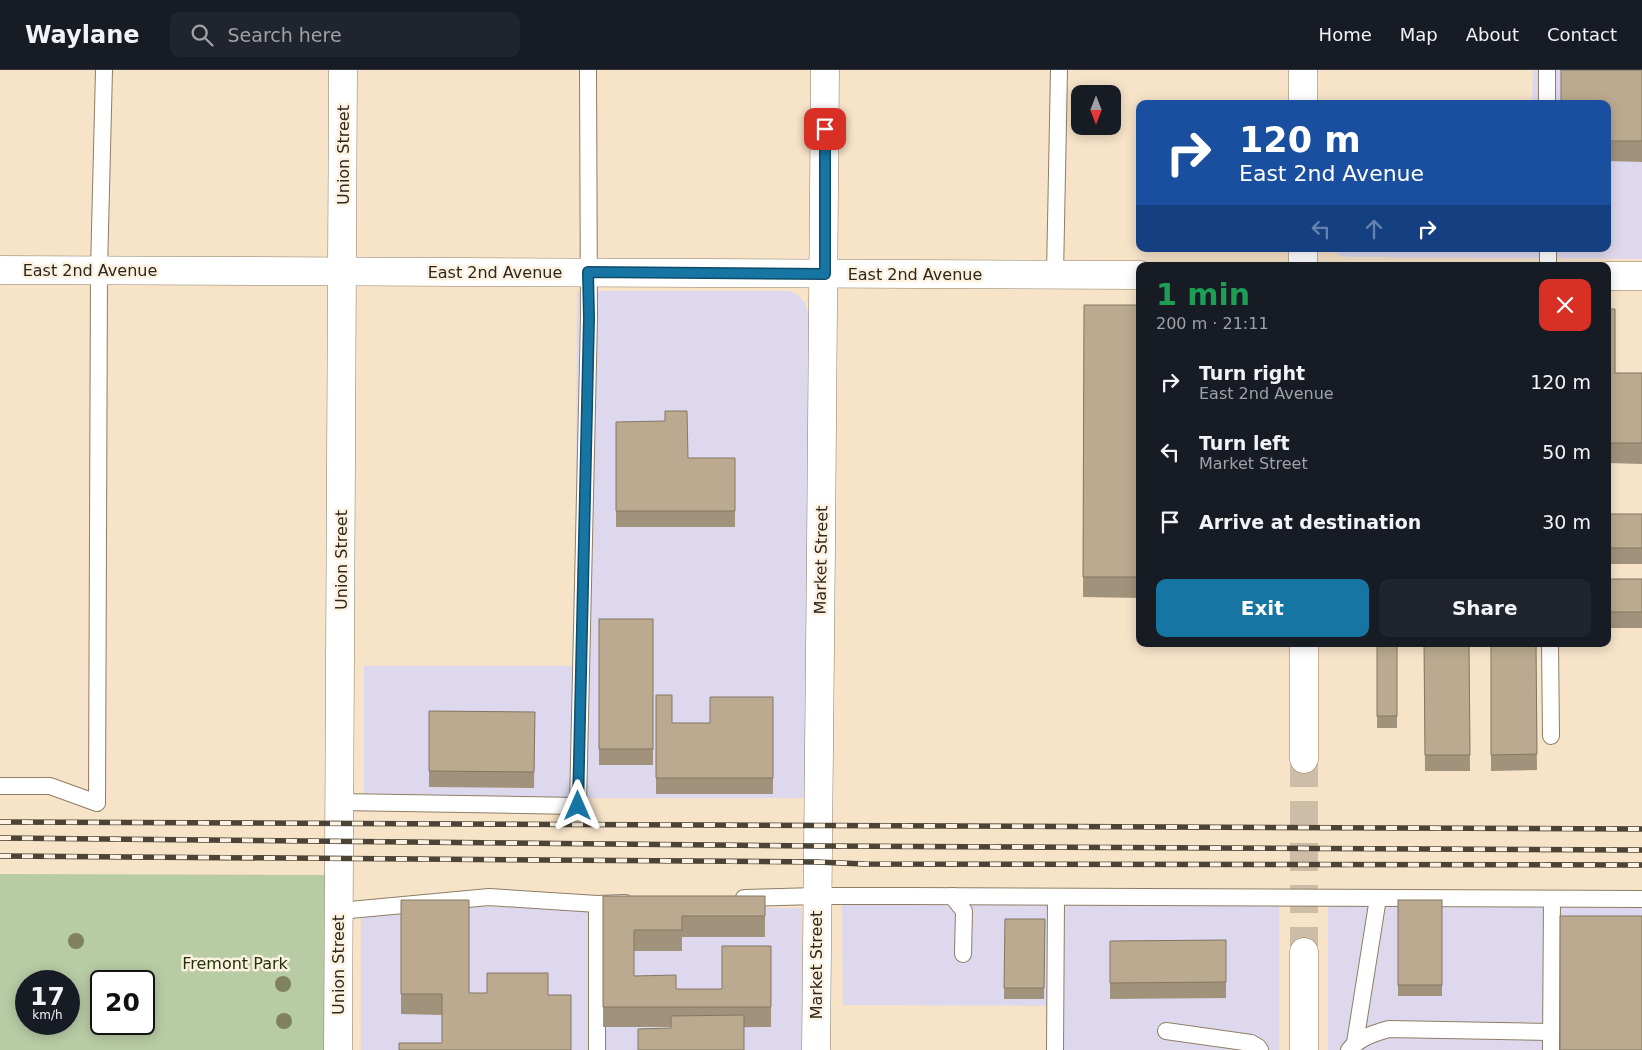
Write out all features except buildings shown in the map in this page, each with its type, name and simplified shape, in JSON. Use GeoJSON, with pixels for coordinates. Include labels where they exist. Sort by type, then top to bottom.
{"type":"FeatureCollection","features":[{"type":"Feature","properties":{"kind":"street","name":"Union Street"},"geometry":{"type":"LineString","coordinates":[[338,1050],[343,70]]}},
{"type":"Feature","properties":{"kind":"street","name":"Market Street"},"geometry":{"type":"LineString","coordinates":[[816,1050],[825,274],[825,70]]}},
{"type":"Feature","properties":{"kind":"street"},"geometry":{"type":"LineString","coordinates":[[1303,70],[1303,100]]}},
{"type":"Feature","properties":{"kind":"street","name":"East 2nd Avenue"},"geometry":{"type":"LineString","coordinates":[[0,270],[1136,275]]}},
{"type":"Feature","properties":{"kind":"street"},"geometry":{"type":"LineString","coordinates":[[1611,276],[1642,276]]}},
{"type":"Feature","properties":{"kind":"street"},"geometry":{"type":"LineString","coordinates":[[1304,647],[1304,758]]}},
{"type":"Feature","properties":{"kind":"street"},"geometry":{"type":"LineString","coordinates":[[1304,952],[1304,1050]]}},
{"type":"Feature","properties":{"kind":"lane"},"geometry":{"type":"LineString","coordinates":[[0,786],[50,786],[97,803],[99,270],[104,70]]}},
{"type":"Feature","properties":{"kind":"lane"},"geometry":{"type":"LineString","coordinates":[[339,802],[578,806],[589,318],[588,70]]}},
{"type":"Feature","properties":{"kind":"lane"},"geometry":{"type":"LineString","coordinates":[[1055,275],[1059,70]]}},
{"type":"Feature","properties":{"kind":"lane"},"geometry":{"type":"LineString","coordinates":[[1547,70],[1547,100]]}},
{"type":"Feature","properties":{"kind":"lane"},"geometry":{"type":"LineString","coordinates":[[1550,647],[1551,736]]}},
{"type":"Feature","properties":{"kind":"lane"},"geometry":{"type":"LineString","coordinates":[[339,911],[489,896],[597,904],[637,902]]}},
{"type":"Feature","properties":{"kind":"lane"},"geometry":{"type":"LineString","coordinates":[[727,899],[817,896],[1642,899]]}},
{"type":"Feature","properties":{"kind":"lane"},"geometry":{"type":"LineString","coordinates":[[952,896],[964,910],[963,954]]}},
{"type":"Feature","properties":{"kind":"lane"},"geometry":{"type":"LineString","coordinates":[[1055,1050],[1056,896]]}},
{"type":"Feature","properties":{"kind":"lane"},"geometry":{"type":"LineString","coordinates":[[1352,1046],[1378,898]]}},
{"type":"Feature","properties":{"kind":"lane"},"geometry":{"type":"LineString","coordinates":[[1551,1050],[1552,899]]}},
{"type":"Feature","properties":{"kind":"lane"},"geometry":{"type":"LineString","coordinates":[[597,904],[597,1050]]}},
{"type":"Feature","properties":{"kind":"lane"},"geometry":{"type":"LineString","coordinates":[[1352,1046],[1373,1034],[1389,1029],[1551,1032]]}},
{"type":"Feature","properties":{"kind":"lane"},"geometry":{"type":"LineString","coordinates":[[1166,1031],[1251,1043],[1260,1050]]}},
{"type":"Feature","properties":{"kind":"shaded area"},"geometry":{"type":"Polygon","coordinates":[[[1533,70],[1642,70],[1642,259],[1349,257],[1339,255],[1336,252],[1611,252],[1611,100],[1532,100],[1533,70]]]}},
{"type":"Feature","properties":{"kind":"shaded area"},"geometry":{"type":"Polygon","coordinates":[[[577,291],[791,291],[805,303],[810,320],[805,798],[364,798],[364,666],[575,666],[577,291]]]}},
{"type":"Feature","properties":{"kind":"shaded area"},"geometry":{"type":"Polygon","coordinates":[[[842,893],[1279,894],[1279,1050],[1052,1050],[1052,1006],[843,1005],[842,893]]]}},
{"type":"Feature","properties":{"kind":"shaded area"},"geometry":{"type":"Polygon","coordinates":[[[1328,894],[1642,895],[1642,1050],[1328,1050],[1328,894]]]}},
{"type":"Feature","properties":{"kind":"shaded area"},"geometry":{"type":"Polygon","coordinates":[[[361,906],[802,908],[802,1050],[361,1050],[361,906]]]}},
{"type":"Feature","properties":{"kind":"green space","name":"Fremont Park"},"geometry":{"type":"Polygon","coordinates":[[[0,874],[325,875],[324,1050],[0,1050],[0,874]]]}},
{"type":"Feature","properties":{"kind":"tunnel"},"geometry":{"type":"LineString","coordinates":[[1304,759],[1304,952]]}},
{"type":"Feature","properties":{"kind":"railway"},"geometry":{"type":"LineString","coordinates":[[0,822],[1642,829]]}},
{"type":"Feature","properties":{"kind":"railway"},"geometry":{"type":"LineString","coordinates":[[0,838],[817,846],[1642,850]]}},
{"type":"Feature","properties":{"kind":"railway"},"geometry":{"type":"LineString","coordinates":[[0,856],[817,862],[864,864],[1642,865]]}},
{"type":"Feature","properties":{"kind":"route"},"geometry":{"type":"LineString","coordinates":[[578,806],[589,318],[588,272],[825,274],[825,129]]}}]}
